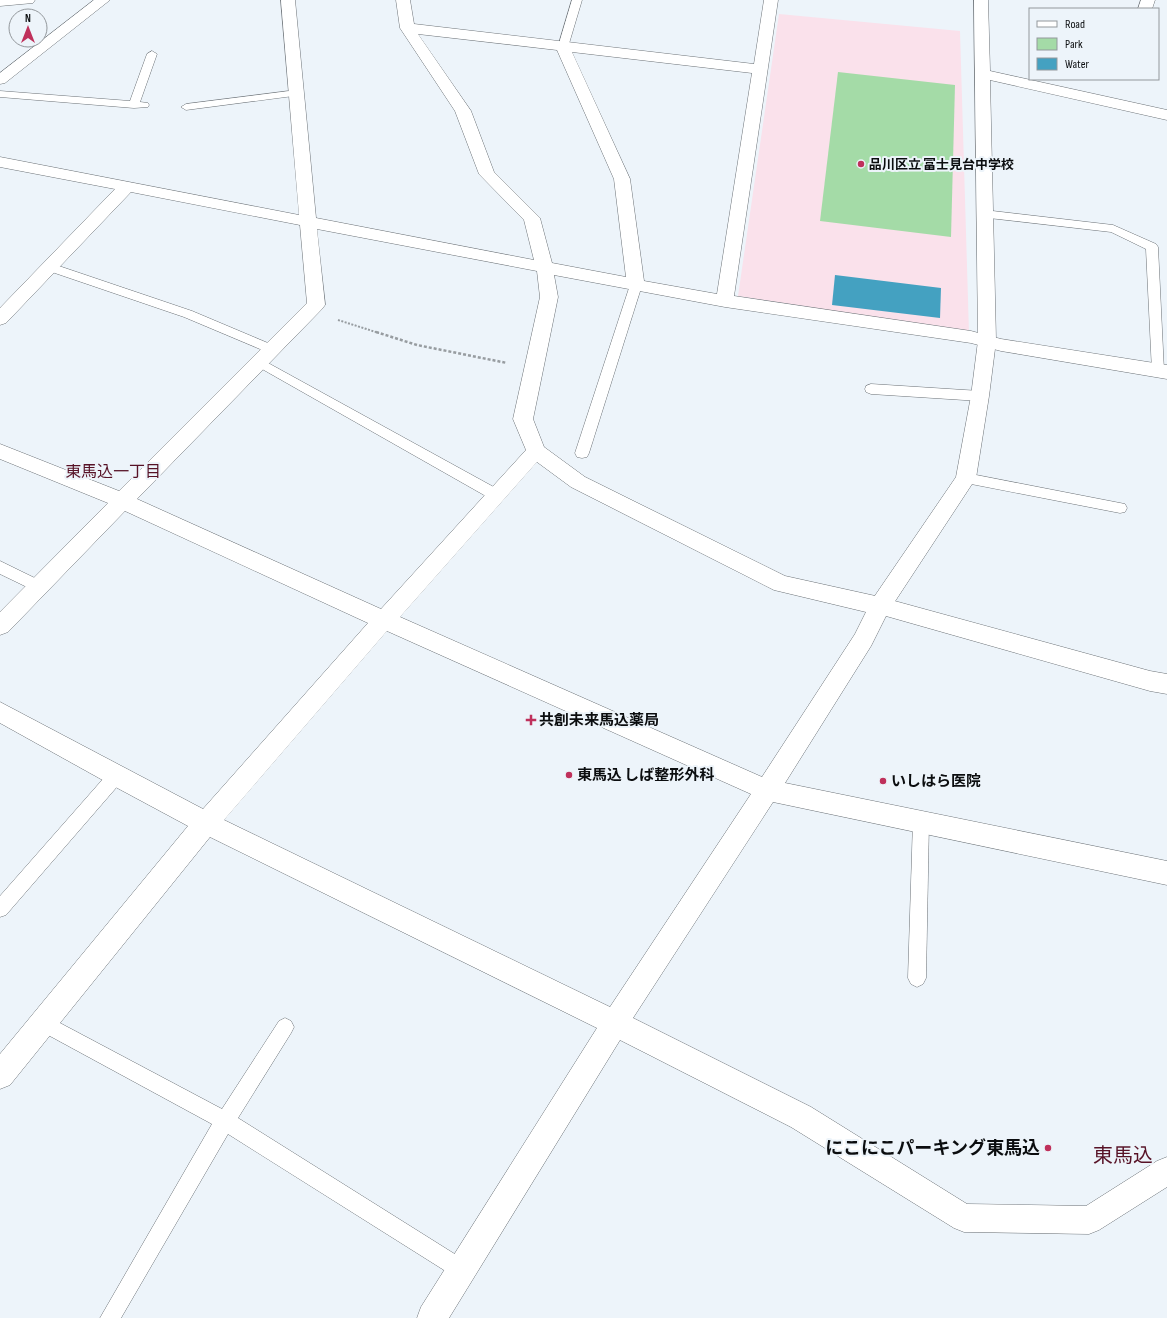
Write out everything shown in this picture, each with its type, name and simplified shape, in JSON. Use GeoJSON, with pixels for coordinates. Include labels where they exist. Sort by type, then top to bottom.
{"type":"FeatureCollection","features":[{"type":"Feature","properties":{"kind":"street"},"geometry":{"type":"LineString","coordinates":[[0,2],[28,0]]}},
{"type":"Feature","properties":{"kind":"street"},"geometry":{"type":"LineString","coordinates":[[0,80],[103,0]]}},
{"type":"Feature","properties":{"kind":"street"},"geometry":{"type":"LineString","coordinates":[[0,626],[265,355],[316,305],[310,223],[288,0]]}},
{"type":"Feature","properties":{"kind":"street"},"geometry":{"type":"LineString","coordinates":[[403,0],[407,28],[463,111],[487,174],[532,218],[545,269],[549,297],[523,419],[536,451],[578,482],[781,584],[880,606],[1150,681],[1167,684]]}},
{"type":"Feature","properties":{"kind":"street"},"geometry":{"type":"LineString","coordinates":[[724,301],[759,69],[771,0]]}},
{"type":"Feature","properties":{"kind":"street"},"geometry":{"type":"LineString","coordinates":[[432,1318],[615,1023],[767,790],[862,640],[880,606],[966,478],[980,396],[987,341],[981,0]]}},
{"type":"Feature","properties":{"kind":"street"},"geometry":{"type":"LineString","coordinates":[[407,28],[759,69]]}},
{"type":"Feature","properties":{"kind":"street"},"geometry":{"type":"LineString","coordinates":[[563,47],[622,179],[636,285]]}},
{"type":"Feature","properties":{"kind":"street"},"geometry":{"type":"LineString","coordinates":[[982,74],[1167,116]]}},
{"type":"Feature","properties":{"kind":"street"},"geometry":{"type":"LineString","coordinates":[[0,162],[545,269],[724,301],[971,337],[1001,345],[1162,371]]}},
{"type":"Feature","properties":{"kind":"street"},"geometry":{"type":"LineString","coordinates":[[0,319],[127,187]]}},
{"type":"Feature","properties":{"kind":"street"},"geometry":{"type":"LineString","coordinates":[[0,451],[123,501],[384,620],[767,790],[1167,873]]}},
{"type":"Feature","properties":{"kind":"street"},"geometry":{"type":"LineString","coordinates":[[0,1075],[206,823],[384,620],[536,451]]}},
{"type":"Feature","properties":{"kind":"street"},"geometry":{"type":"LineString","coordinates":[[0,712],[116,776],[206,823],[615,1023],[801,1117],[964,1218],[1089,1220],[1167,1171]]}},
{"type":"Feature","properties":{"kind":"lane"},"geometry":{"type":"LineString","coordinates":[[563,47],[577,0]]}},
{"type":"Feature","properties":{"kind":"lane"},"geometry":{"type":"LineString","coordinates":[[0,94],[139,105],[152,54]]}},
{"type":"Feature","properties":{"kind":"lane"},"geometry":{"type":"LineString","coordinates":[[186,107],[297,92]]}},
{"type":"Feature","properties":{"kind":"lane"},"geometry":{"type":"LineString","coordinates":[[984,214],[1113,229],[1152,247],[1162,371]]}},
{"type":"Feature","properties":{"kind":"lane"},"geometry":{"type":"LineString","coordinates":[[50,267],[188,314],[265,355],[496,495]]}},
{"type":"Feature","properties":{"kind":"lane"},"geometry":{"type":"LineString","coordinates":[[582,452],[636,285]]}},
{"type":"Feature","properties":{"kind":"lane"},"geometry":{"type":"LineString","coordinates":[[871,389],[980,396]]}},
{"type":"Feature","properties":{"kind":"lane"},"geometry":{"type":"LineString","coordinates":[[966,478],[1120,508]]}},
{"type":"Feature","properties":{"kind":"lane"},"geometry":{"type":"LineString","coordinates":[[0,566],[38,586]]}},
{"type":"Feature","properties":{"kind":"lane"},"geometry":{"type":"LineString","coordinates":[[0,909],[116,776]]}},
{"type":"Feature","properties":{"kind":"lane"},"geometry":{"type":"LineString","coordinates":[[917,978],[921,821]]}},
{"type":"Feature","properties":{"kind":"lane"},"geometry":{"type":"LineString","coordinates":[[44,1023],[225,1120],[462,1270]]}},
{"type":"Feature","properties":{"kind":"lane"},"geometry":{"type":"LineString","coordinates":[[110,1318],[225,1120],[285,1027]]}},
{"type":"Feature","properties":{"kind":"path"},"geometry":{"type":"LineString","coordinates":[[310,311],[417,345],[534,368]]}},
{"type":"Feature","properties":{"kind":"shaded area","name":"品川区立 冨士見台中学校"},"geometry":{"type":"Polygon","coordinates":[[[779,14],[960,31],[969,333],[738,296],[779,14]]]}},
{"type":"Feature","properties":{"kind":"green space"},"geometry":{"type":"Polygon","coordinates":[[[838,72],[955,85],[951,237],[820,221],[838,72]]]}},
{"type":"Feature","properties":{"kind":"water"},"geometry":{"type":"Polygon","coordinates":[[[835,275],[941,288],[940,318],[832,305],[835,275]]]}},
{"type":"Feature","properties":{"kind":"place","name":"品川区立 冨士見台中学校"},"geometry":{"type":"Point","coordinates":[861,164]}},
{"type":"Feature","properties":{"kind":"place","name":"共創未来馬込薬局"},"geometry":{"type":"Point","coordinates":[531,720]}},
{"type":"Feature","properties":{"kind":"place","name":"東馬込 しば整形外科"},"geometry":{"type":"Point","coordinates":[569,775]}},
{"type":"Feature","properties":{"kind":"place","name":"いしはら医院"},"geometry":{"type":"Point","coordinates":[883,781]}},
{"type":"Feature","properties":{"kind":"place","name":"にこにこパーキング東馬込"},"geometry":{"type":"Point","coordinates":[1048,1148]}},
{"type":"Feature","properties":{"kind":"district","name":"東馬込一丁目"},"geometry":{"type":"Point","coordinates":[113,471]}},
{"type":"Feature","properties":{"kind":"district","name":"東馬込"},"geometry":{"type":"Point","coordinates":[1123,1155]}}]}
